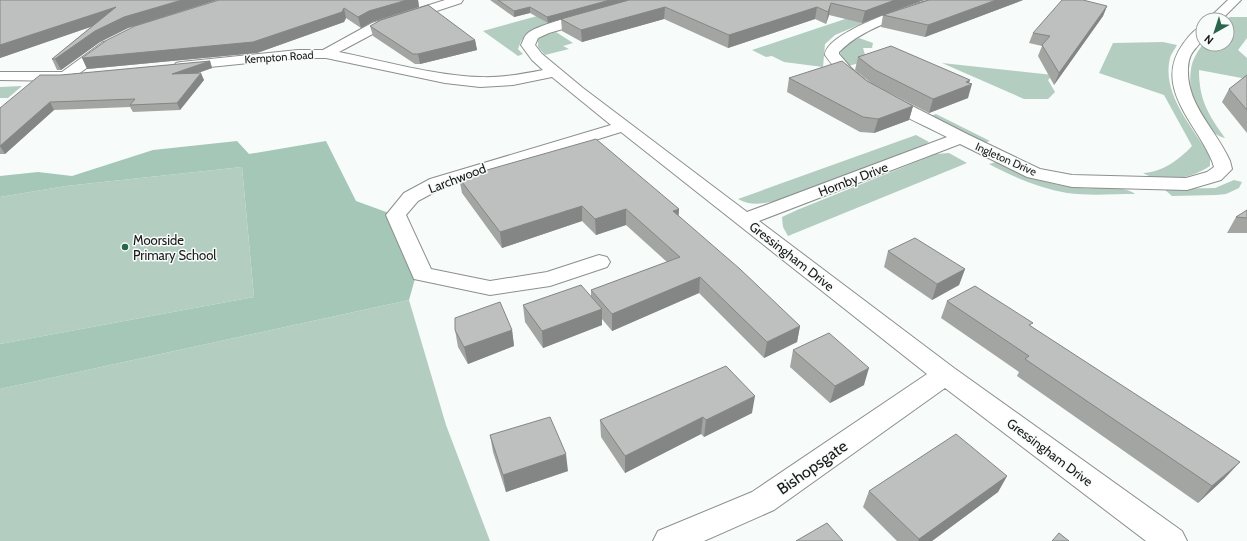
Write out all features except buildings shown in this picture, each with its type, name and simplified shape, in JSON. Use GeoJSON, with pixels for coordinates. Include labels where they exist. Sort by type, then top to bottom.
{"type":"FeatureCollection","features":[{"type":"Feature","properties":{"kind":"street"},"geometry":{"type":"LineString","coordinates":[[326,54],[377,26],[457,0]]}},
{"type":"Feature","properties":{"kind":"street"},"geometry":{"type":"LineString","coordinates":[[907,0],[926,6]]}},
{"type":"Feature","properties":{"kind":"street","name":"Ingleton Drive"},"geometry":{"type":"LineString","coordinates":[[944,0],[860,30],[839,42],[832,51],[832,55],[846,71],[866,88],[961,138],[1034,173],[1055,178],[1100,182],[1187,184],[1214,176],[1223,169],[1222,160],[1185,101],[1183,95],[1180,68],[1184,54],[1195,40]]}},
{"type":"Feature","properties":{"kind":"street"},"geometry":{"type":"LineString","coordinates":[[1222,12],[1235,0]]}},
{"type":"Feature","properties":{"kind":"street","name":"Gressingham Drive"},"geometry":{"type":"LineString","coordinates":[[602,14],[544,30],[532,36],[528,45],[537,57],[944,375],[1171,541]]}},
{"type":"Feature","properties":{"kind":"street"},"geometry":{"type":"LineString","coordinates":[[64,76],[106,46],[121,38]]}},
{"type":"Feature","properties":{"kind":"street","name":"Kempton Road"},"geometry":{"type":"LineString","coordinates":[[166,67],[298,54],[326,54],[445,78],[480,82],[513,80],[556,72]]}},
{"type":"Feature","properties":{"kind":"street"},"geometry":{"type":"LineString","coordinates":[[0,76],[64,76],[95,74]]}},
{"type":"Feature","properties":{"kind":"street","name":"Larchwood"},"geometry":{"type":"LineString","coordinates":[[599,262],[550,279],[490,288],[422,274],[396,215],[411,197],[437,183],[624,126]]}},
{"type":"Feature","properties":{"kind":"street","name":"Hornby Drive"},"geometry":{"type":"LineString","coordinates":[[746,219],[961,138]]}},
{"type":"Feature","properties":{"kind":"street","name":"Bishopsgate"},"geometry":{"type":"LineString","coordinates":[[669,541],[763,501],[944,375]]}},
{"type":"Feature","properties":{"kind":"green space"},"geometry":{"type":"Polygon","coordinates":[[[638,0],[529,33],[521,41],[518,49],[523,54],[518,56],[483,31],[541,15],[638,0]]]}},
{"type":"Feature","properties":{"kind":"green space"},"geometry":{"type":"Polygon","coordinates":[[[881,7],[892,11],[835,35],[825,44],[823,67],[784,62],[772,56],[766,57],[752,50],[881,7]]]}},
{"type":"Feature","properties":{"kind":"green space"},"geometry":{"type":"Polygon","coordinates":[[[1235,17],[1247,17],[1247,38],[1238,50],[1247,58],[1247,79],[1199,70],[1201,90],[1209,114],[1225,138],[1208,128],[1193,100],[1190,79],[1191,69],[1197,53],[1235,52],[1235,17]]]}},
{"type":"Feature","properties":{"kind":"green space"},"geometry":{"type":"Polygon","coordinates":[[[556,32],[573,43],[563,46],[569,49],[545,55],[538,47],[538,39],[556,32]]]}},
{"type":"Feature","properties":{"kind":"green space"},"geometry":{"type":"Polygon","coordinates":[[[859,38],[873,43],[872,48],[863,48],[867,61],[848,66],[840,53],[843,46],[859,38]]]}},
{"type":"Feature","properties":{"kind":"green space"},"geometry":{"type":"Polygon","coordinates":[[[1163,42],[1177,45],[1170,58],[1168,72],[1170,85],[1174,98],[1210,157],[1210,166],[1203,170],[1186,177],[1168,179],[1159,179],[1143,173],[1157,171],[1163,168],[1182,156],[1192,146],[1164,95],[1099,73],[1113,43],[1163,42]]]}},
{"type":"Feature","properties":{"kind":"green space"},"geometry":{"type":"Polygon","coordinates":[[[942,63],[1053,75],[1048,80],[1055,92],[1048,99],[1024,99],[942,63]]]}},
{"type":"Feature","properties":{"kind":"green space"},"geometry":{"type":"Polygon","coordinates":[[[22,86],[8,98],[0,98],[0,87],[22,86]]]}},
{"type":"Feature","properties":{"kind":"green space"},"geometry":{"type":"Polygon","coordinates":[[[936,114],[990,141],[984,143],[930,116],[936,114]]]}},
{"type":"Feature","properties":{"kind":"green space"},"geometry":{"type":"Polygon","coordinates":[[[916,135],[929,142],[919,148],[775,201],[756,204],[747,203],[738,199],[916,135]]]}},
{"type":"Feature","properties":{"kind":"green space"},"geometry":{"type":"Polygon","coordinates":[[[237,141],[249,154],[326,141],[356,201],[400,217],[418,268],[409,300],[0,389],[0,344],[254,297],[242,167],[66,186],[0,197],[0,176],[38,172],[72,176],[153,150],[237,141]]]}},
{"type":"Feature","properties":{"kind":"green space"},"geometry":{"type":"Polygon","coordinates":[[[949,153],[967,163],[788,236],[783,227],[782,217],[797,210],[936,154],[949,153]]]}},
{"type":"Feature","properties":{"kind":"green space"},"geometry":{"type":"Polygon","coordinates":[[[996,162],[1016,171],[1059,185],[1081,188],[1117,188],[1130,191],[1135,194],[1101,195],[1057,191],[1026,182],[989,164],[996,162]]]}},
{"type":"Feature","properties":{"kind":"green space","name":"Moorside Primary School"},"geometry":{"type":"Polygon","coordinates":[[[242,167],[254,297],[0,344],[0,197],[66,186],[242,167]]]}},
{"type":"Feature","properties":{"kind":"green space"},"geometry":{"type":"Polygon","coordinates":[[[1234,180],[1242,182],[1239,188],[1226,194],[1172,196],[1164,189],[1215,188],[1234,180]]]}},
{"type":"Feature","properties":{"kind":"green space"},"geometry":{"type":"Polygon","coordinates":[[[409,300],[446,425],[490,541],[0,541],[0,389],[409,300]]]}},
{"type":"Feature","properties":{"kind":"place","name":"Moorside Primary School"},"geometry":{"type":"Point","coordinates":[125,247]}}]}
